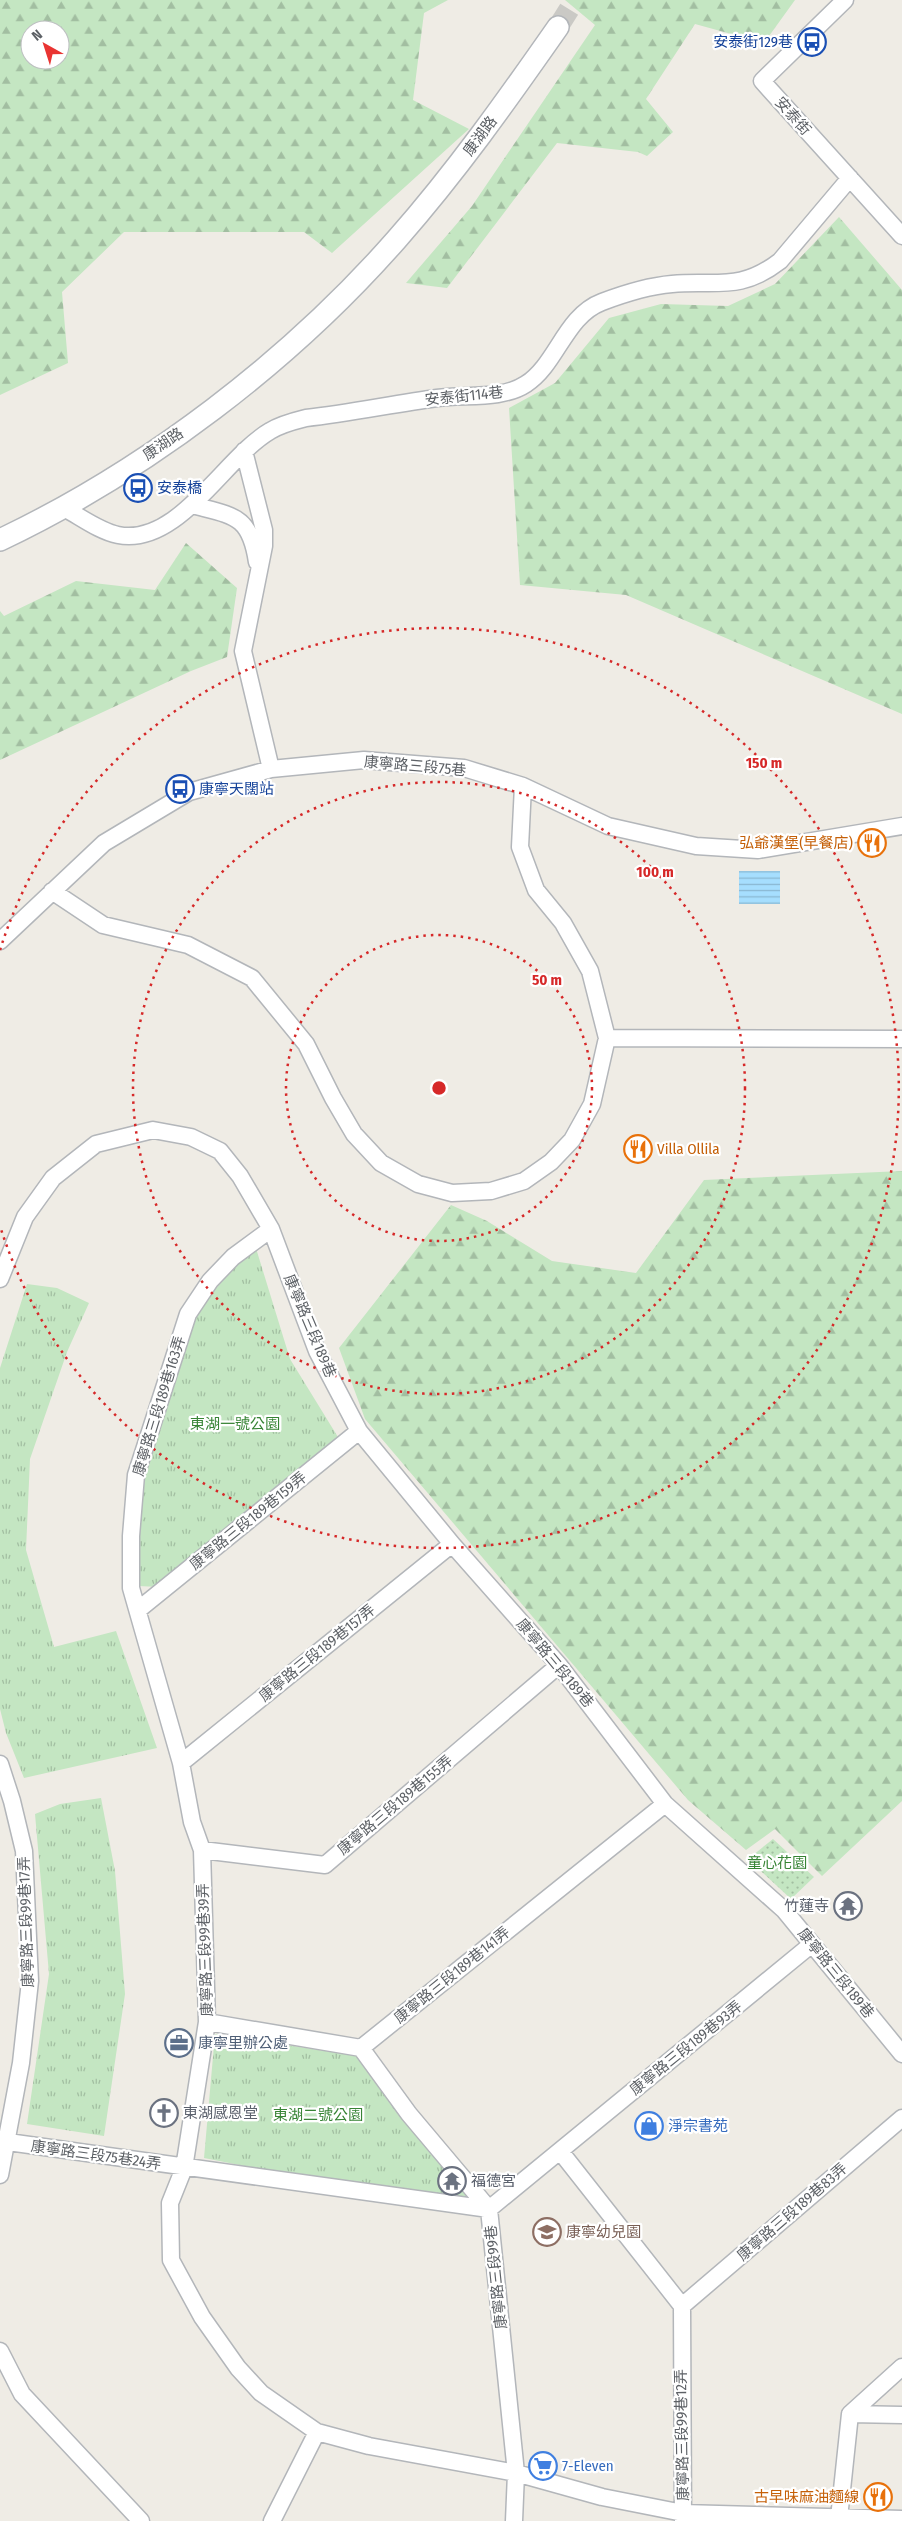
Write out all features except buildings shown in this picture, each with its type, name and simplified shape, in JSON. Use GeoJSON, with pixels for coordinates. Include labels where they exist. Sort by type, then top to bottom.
{"type":"FeatureCollection","features":[{"type":"Feature","properties":{"kind":"street","name":"安泰街"},"geometry":{"type":"LineString","coordinates":[[845,0],[762,81],[902,236]]}},
{"type":"Feature","properties":{"kind":"street","name":"康湖路"},"geometry":{"type":"LineString","coordinates":[[0,540],[64,508],[178,434],[229,396],[311,326],[396,240],[483,133],[558,27]]}},
{"type":"Feature","properties":{"kind":"street","name":"安泰街114巷"},"geometry":{"type":"LineString","coordinates":[[64,508],[103,530],[117,535],[132,537],[147,534],[192,505],[244,451],[270,431],[286,423],[306,418],[439,398],[509,391],[524,386],[543,369],[572,327],[589,309],[600,302],[659,286],[713,285],[740,281],[769,270],[780,261],[850,178]]}},
{"type":"Feature","properties":{"kind":"street"},"geometry":{"type":"LineString","coordinates":[[244,451],[264,530],[264,546],[258,567],[242,651],[271,768]]}},
{"type":"Feature","properties":{"kind":"street"},"geometry":{"type":"LineString","coordinates":[[192,505],[223,513],[244,524],[255,548],[258,567]]}},
{"type":"Feature","properties":{"kind":"street","name":"康寧路三段75巷"},"geometry":{"type":"LineString","coordinates":[[0,941],[104,843],[189,792],[271,768],[364,760],[464,768],[523,786],[608,826],[696,846],[758,850],[902,826]]}},
{"type":"Feature","properties":{"kind":"street"},"geometry":{"type":"LineString","coordinates":[[52,890],[102,925],[188,945],[252,978],[306,1044],[333,1098],[354,1134],[381,1162],[418,1184],[452,1193],[490,1191],[524,1182],[551,1162],[572,1140],[592,1104],[607,1038],[590,971],[563,923],[536,890],[520,847],[523,786]]}},
{"type":"Feature","properties":{"kind":"street"},"geometry":{"type":"LineString","coordinates":[[607,1038],[902,1039]]}},
{"type":"Feature","properties":{"kind":"street"},"geometry":{"type":"LineString","coordinates":[[0,1279],[25,1217],[53,1178],[96,1144],[153,1130],[190,1137],[220,1151],[240,1176],[272,1229]]}},
{"type":"Feature","properties":{"kind":"street","name":"康寧路三段189巷"},"geometry":{"type":"LineString","coordinates":[[272,1229],[318,1351],[359,1431],[452,1544],[559,1665],[665,1804],[784,1910],[902,2054]]}},
{"type":"Feature","properties":{"kind":"street","name":"康寧路三段189巷163弄"},"geometry":{"type":"LineString","coordinates":[[181,1762],[131,1588],[131,1536],[136,1475],[188,1314],[210,1281],[234,1257],[272,1229]]}},
{"type":"Feature","properties":{"kind":"street","name":"康寧路三段189巷159弄"},"geometry":{"type":"LineString","coordinates":[[138,1610],[359,1431]]}},
{"type":"Feature","properties":{"kind":"street","name":"康寧路三段189巷157弄"},"geometry":{"type":"LineString","coordinates":[[181,1762],[452,1544]]}},
{"type":"Feature","properties":{"kind":"street","name":"康寧路三段189巷155弄"},"geometry":{"type":"LineString","coordinates":[[202,1850],[325,1865],[559,1665]]}},
{"type":"Feature","properties":{"kind":"street","name":"康寧路三段99巷39弄"},"geometry":{"type":"LineString","coordinates":[[181,1762],[192,1822],[202,1850],[207,2022],[184,2168],[170,2203],[171,2260],[202,2317],[238,2368],[261,2393],[317,2432]]}},
{"type":"Feature","properties":{"kind":"street","name":"康寧路三段99巷17弄"},"geometry":{"type":"LineString","coordinates":[[0,1764],[12,1801],[24,1851],[30,1981],[21,2063],[8,2142],[0,2175]]}},
{"type":"Feature","properties":{"kind":"street","name":"康寧路三段189巷141弄"},"geometry":{"type":"LineString","coordinates":[[362,2048],[665,1804]]}},
{"type":"Feature","properties":{"kind":"street","name":"康寧路三段189巷93弄"},"geometry":{"type":"LineString","coordinates":[[490,2209],[812,1944]]}},
{"type":"Feature","properties":{"kind":"street"},"geometry":{"type":"LineString","coordinates":[[207,2022],[362,2048]]}},
{"type":"Feature","properties":{"kind":"street","name":"康寧路三段99巷"},"geometry":{"type":"LineString","coordinates":[[362,2048],[409,2114],[490,2209],[516,2473],[514,2521]]}},
{"type":"Feature","properties":{"kind":"street","name":"康寧路三段189巷83弄"},"geometry":{"type":"LineString","coordinates":[[682,2306],[902,2118]]}},
{"type":"Feature","properties":{"kind":"street","name":"康寧路三段75巷24弄"},"geometry":{"type":"LineString","coordinates":[[8,2142],[184,2168]]}},
{"type":"Feature","properties":{"kind":"street"},"geometry":{"type":"LineString","coordinates":[[560,2151],[682,2306]]}},
{"type":"Feature","properties":{"kind":"street"},"geometry":{"type":"LineString","coordinates":[[184,2168],[490,2209]]}},
{"type":"Feature","properties":{"kind":"street","name":"康寧路三段99巷12弄"},"geometry":{"type":"LineString","coordinates":[[317,2432],[369,2446],[516,2473],[683,2517],[682,2306]]}},
{"type":"Feature","properties":{"kind":"street"},"geometry":{"type":"LineString","coordinates":[[0,2351],[22,2394],[141,2521]]}},
{"type":"Feature","properties":{"kind":"street"},"geometry":{"type":"LineString","coordinates":[[839,2518],[850,2414],[902,2367]]}},
{"type":"Feature","properties":{"kind":"street"},"geometry":{"type":"LineString","coordinates":[[850,2414],[902,2415]]}},
{"type":"Feature","properties":{"kind":"street"},"geometry":{"type":"LineString","coordinates":[[272,2521],[317,2432]]}},
{"type":"Feature","properties":{"kind":"street"},"geometry":{"type":"LineString","coordinates":[[683,2517],[902,2519]]}},
{"type":"Feature","properties":{"kind":"green space"},"geometry":{"type":"Polygon","coordinates":[[[0,0],[448,0],[424,13],[413,100],[469,129],[332,253],[304,232],[124,232],[62,292],[68,363],[0,395],[0,0]]]}},
{"type":"Feature","properties":{"kind":"green space"},"geometry":{"type":"Polygon","coordinates":[[[565,0],[795,0],[764,43],[695,24],[646,99],[673,132],[647,156],[638,152],[557,143],[447,288],[406,283],[472,206],[595,25],[565,0]]]}},
{"type":"Feature","properties":{"kind":"green space"},"geometry":{"type":"Polygon","coordinates":[[[839,217],[902,290],[902,714],[626,595],[520,585],[509,408],[555,383],[609,318],[661,304],[728,306],[775,284],[839,217]]]}},
{"type":"Feature","properties":{"kind":"green space"},"geometry":{"type":"Polygon","coordinates":[[[186,543],[237,588],[227,657],[191,671],[0,760],[0,611],[4,616],[76,581],[155,590],[186,543]]]}},
{"type":"Feature","properties":{"kind":"green space"},"geometry":{"type":"Polygon","coordinates":[[[902,1171],[902,1801],[822,1876],[775,1829],[746,1850],[688,1800],[365,1419],[339,1348],[451,1205],[487,1221],[552,1261],[636,1273],[704,1180],[902,1171]]]}},
{"type":"Feature","properties":{"kind":"green space","name":"東湖一號公園"},"geometry":{"type":"Polygon","coordinates":[[[255,1245],[290,1359],[341,1442],[160,1587],[138,1586],[127,1518],[198,1308],[255,1245]]]}},
{"type":"Feature","properties":{"kind":"green space"},"geometry":{"type":"Polygon","coordinates":[[[27,1284],[57,1288],[89,1303],[67,1352],[30,1459],[26,1550],[54,1647],[116,1631],[157,1748],[24,1778],[6,1733],[0,1709],[0,1368],[27,1284]]]}},
{"type":"Feature","properties":{"kind":"green space"},"geometry":{"type":"Polygon","coordinates":[[[101,1798],[115,1871],[125,1994],[104,2136],[27,2124],[49,1974],[35,1814],[60,1804],[101,1798]]]}},
{"type":"Feature","properties":{"kind":"green space","name":"童心花園"},"geometry":{"type":"Polygon","coordinates":[[[773,1839],[814,1877],[791,1899],[748,1859],[773,1839]]]}},
{"type":"Feature","properties":{"kind":"green space","name":"東湖二號公園"},"geometry":{"type":"Polygon","coordinates":[[[215,2034],[358,2056],[472,2199],[467,2210],[204,2158],[215,2034]]]}},
{"type":"Feature","properties":{"kind":"water"},"geometry":{"type":"Polygon","coordinates":[[[739,871],[780,871],[780,904],[739,904],[739,871]]]}},
{"type":"Feature","properties":{"kind":"tunnel"},"geometry":{"type":"LineString","coordinates":[[558,27],[575,0]]}},
{"type":"Feature","properties":{"kind":"place","name":"安泰街129巷"},"geometry":{"type":"Point","coordinates":[812,42]}},
{"type":"Feature","properties":{"kind":"place","name":"安泰橋"},"geometry":{"type":"Point","coordinates":[138,488]}},
{"type":"Feature","properties":{"kind":"place","name":"康寧天闊站"},"geometry":{"type":"Point","coordinates":[180,789]}},
{"type":"Feature","properties":{"kind":"place","name":"弘爺漢堡(早餐店)"},"geometry":{"type":"Point","coordinates":[872,843]}},
{"type":"Feature","properties":{"kind":"place","name":"Villa Ollila"},"geometry":{"type":"Point","coordinates":[638,1149]}},
{"type":"Feature","properties":{"kind":"place","name":"竹蓮寺"},"geometry":{"type":"Point","coordinates":[848,1906]}},
{"type":"Feature","properties":{"kind":"place","name":"康寧里辦公處"},"geometry":{"type":"Point","coordinates":[179,2043]}},
{"type":"Feature","properties":{"kind":"place","name":"東湖感恩堂"},"geometry":{"type":"Point","coordinates":[164,2113]}},
{"type":"Feature","properties":{"kind":"place","name":"淨宗書苑"},"geometry":{"type":"Point","coordinates":[649,2126]}},
{"type":"Feature","properties":{"kind":"place","name":"福德宮"},"geometry":{"type":"Point","coordinates":[452,2181]}},
{"type":"Feature","properties":{"kind":"place","name":"康寧幼兒園"},"geometry":{"type":"Point","coordinates":[547,2232]}},
{"type":"Feature","properties":{"kind":"place","name":"7-Eleven"},"geometry":{"type":"Point","coordinates":[543,2466]}},
{"type":"Feature","properties":{"kind":"place","name":"古早味麻油麵線"},"geometry":{"type":"Point","coordinates":[878,2497]}}]}
